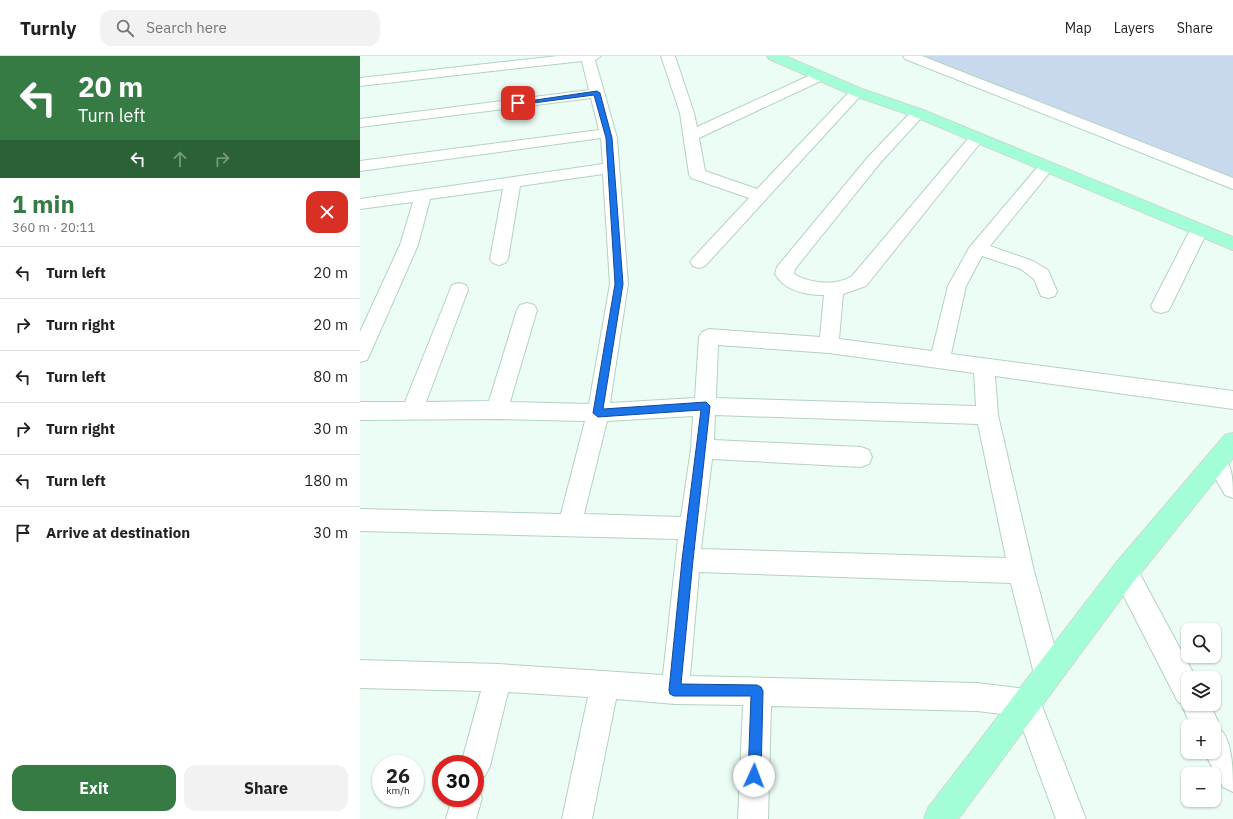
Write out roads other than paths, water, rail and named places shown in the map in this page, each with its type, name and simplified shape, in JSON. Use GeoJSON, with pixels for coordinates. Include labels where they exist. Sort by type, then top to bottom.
{"type":"FeatureCollection","features":[{"type":"Feature","properties":{"kind":"main road"},"geometry":{"type":"LineString","coordinates":[[774,56],[857,92],[918,113],[977,137],[1233,244]]}},
{"type":"Feature","properties":{"kind":"main road"},"geometry":{"type":"LineString","coordinates":[[939,819],[1125,572],[1233,442]]}},
{"type":"Feature","properties":{"kind":"street"},"geometry":{"type":"LineString","coordinates":[[360,82],[590,56],[597,93],[608,134],[619,284],[598,413],[570,524]]}},
{"type":"Feature","properties":{"kind":"street"},"geometry":{"type":"LineString","coordinates":[[668,56],[687,113],[697,174],[761,196]]}},
{"type":"Feature","properties":{"kind":"street"},"geometry":{"type":"LineString","coordinates":[[910,56],[1233,184]]}},
{"type":"Feature","properties":{"kind":"street"},"geometry":{"type":"LineString","coordinates":[[690,136],[820,76]]}},
{"type":"Feature","properties":{"kind":"street"},"geometry":{"type":"LineString","coordinates":[[699,262],[857,92]]}},
{"type":"Feature","properties":{"kind":"street"},"geometry":{"type":"LineString","coordinates":[[360,123],[597,93]]}},
{"type":"Feature","properties":{"kind":"street"},"geometry":{"type":"LineString","coordinates":[[918,113],[874,160],[786,267],[784,274],[792,283],[834,289],[852,285],[863,277],[977,137]]}},
{"type":"Feature","properties":{"kind":"street"},"geometry":{"type":"LineString","coordinates":[[360,166],[608,134]]}},
{"type":"Feature","properties":{"kind":"street"},"geometry":{"type":"LineString","coordinates":[[940,359],[957,286],[978,248],[1046,167]]}},
{"type":"Feature","properties":{"kind":"street"},"geometry":{"type":"LineString","coordinates":[[360,204],[610,168]]}},
{"type":"Feature","properties":{"kind":"street"},"geometry":{"type":"LineString","coordinates":[[499,259],[512,183]]}},
{"type":"Feature","properties":{"kind":"street"},"geometry":{"type":"LineString","coordinates":[[360,354],[410,246],[422,195]]}},
{"type":"Feature","properties":{"kind":"street"},"geometry":{"type":"LineString","coordinates":[[1161,306],[1199,230]]}},
{"type":"Feature","properties":{"kind":"street"},"geometry":{"type":"LineString","coordinates":[[978,248],[1027,265],[1042,275],[1048,291]]}},
{"type":"Feature","properties":{"kind":"street"},"geometry":{"type":"LineString","coordinates":[[829,345],[834,289]]}},
{"type":"Feature","properties":{"kind":"street"},"geometry":{"type":"LineString","coordinates":[[412,410],[459,290]]}},
{"type":"Feature","properties":{"kind":"street"},"geometry":{"type":"LineString","coordinates":[[497,410],[527,310]]}},
{"type":"Feature","properties":{"kind":"street"},"geometry":{"type":"LineString","coordinates":[[674,690],[687,560],[702,449],[706,406],[709,337],[829,345],[1233,400]]}},
{"type":"Feature","properties":{"kind":"street"},"geometry":{"type":"LineString","coordinates":[[984,367],[987,415],[1021,571],[1048,674]]}},
{"type":"Feature","properties":{"kind":"street"},"geometry":{"type":"LineString","coordinates":[[360,411],[497,410],[598,413],[706,406],[987,415]]}},
{"type":"Feature","properties":{"kind":"street"},"geometry":{"type":"LineString","coordinates":[[702,449],[861,457]]}},
{"type":"Feature","properties":{"kind":"street"},"geometry":{"type":"LineString","coordinates":[[1217,462],[1233,488]]}},
{"type":"Feature","properties":{"kind":"street"},"geometry":{"type":"LineString","coordinates":[[360,520],[691,528]]}},
{"type":"Feature","properties":{"kind":"street"},"geometry":{"type":"LineString","coordinates":[[687,560],[1021,571]]}},
{"type":"Feature","properties":{"kind":"street"},"geometry":{"type":"LineString","coordinates":[[1125,572],[1181,679]]}},
{"type":"Feature","properties":{"kind":"street"},"geometry":{"type":"LineString","coordinates":[[362,679],[498,678],[605,684],[674,690],[977,697],[1027,703],[1071,819]]}},
{"type":"Feature","properties":{"kind":"street"},"geometry":{"type":"LineString","coordinates":[[478,755],[498,678]]}},
{"type":"Feature","properties":{"kind":"street"},"geometry":{"type":"LineString","coordinates":[[577,819],[605,684]]}},
{"type":"Feature","properties":{"kind":"street"},"geometry":{"type":"LineString","coordinates":[[753,819],[757,691]]}},
{"type":"Feature","properties":{"kind":"street"},"geometry":{"type":"LineString","coordinates":[[1221,754],[1233,777]]}},
{"type":"Feature","properties":{"kind":"street"},"geometry":{"type":"LineString","coordinates":[[461,819],[464,807]]}}]}
